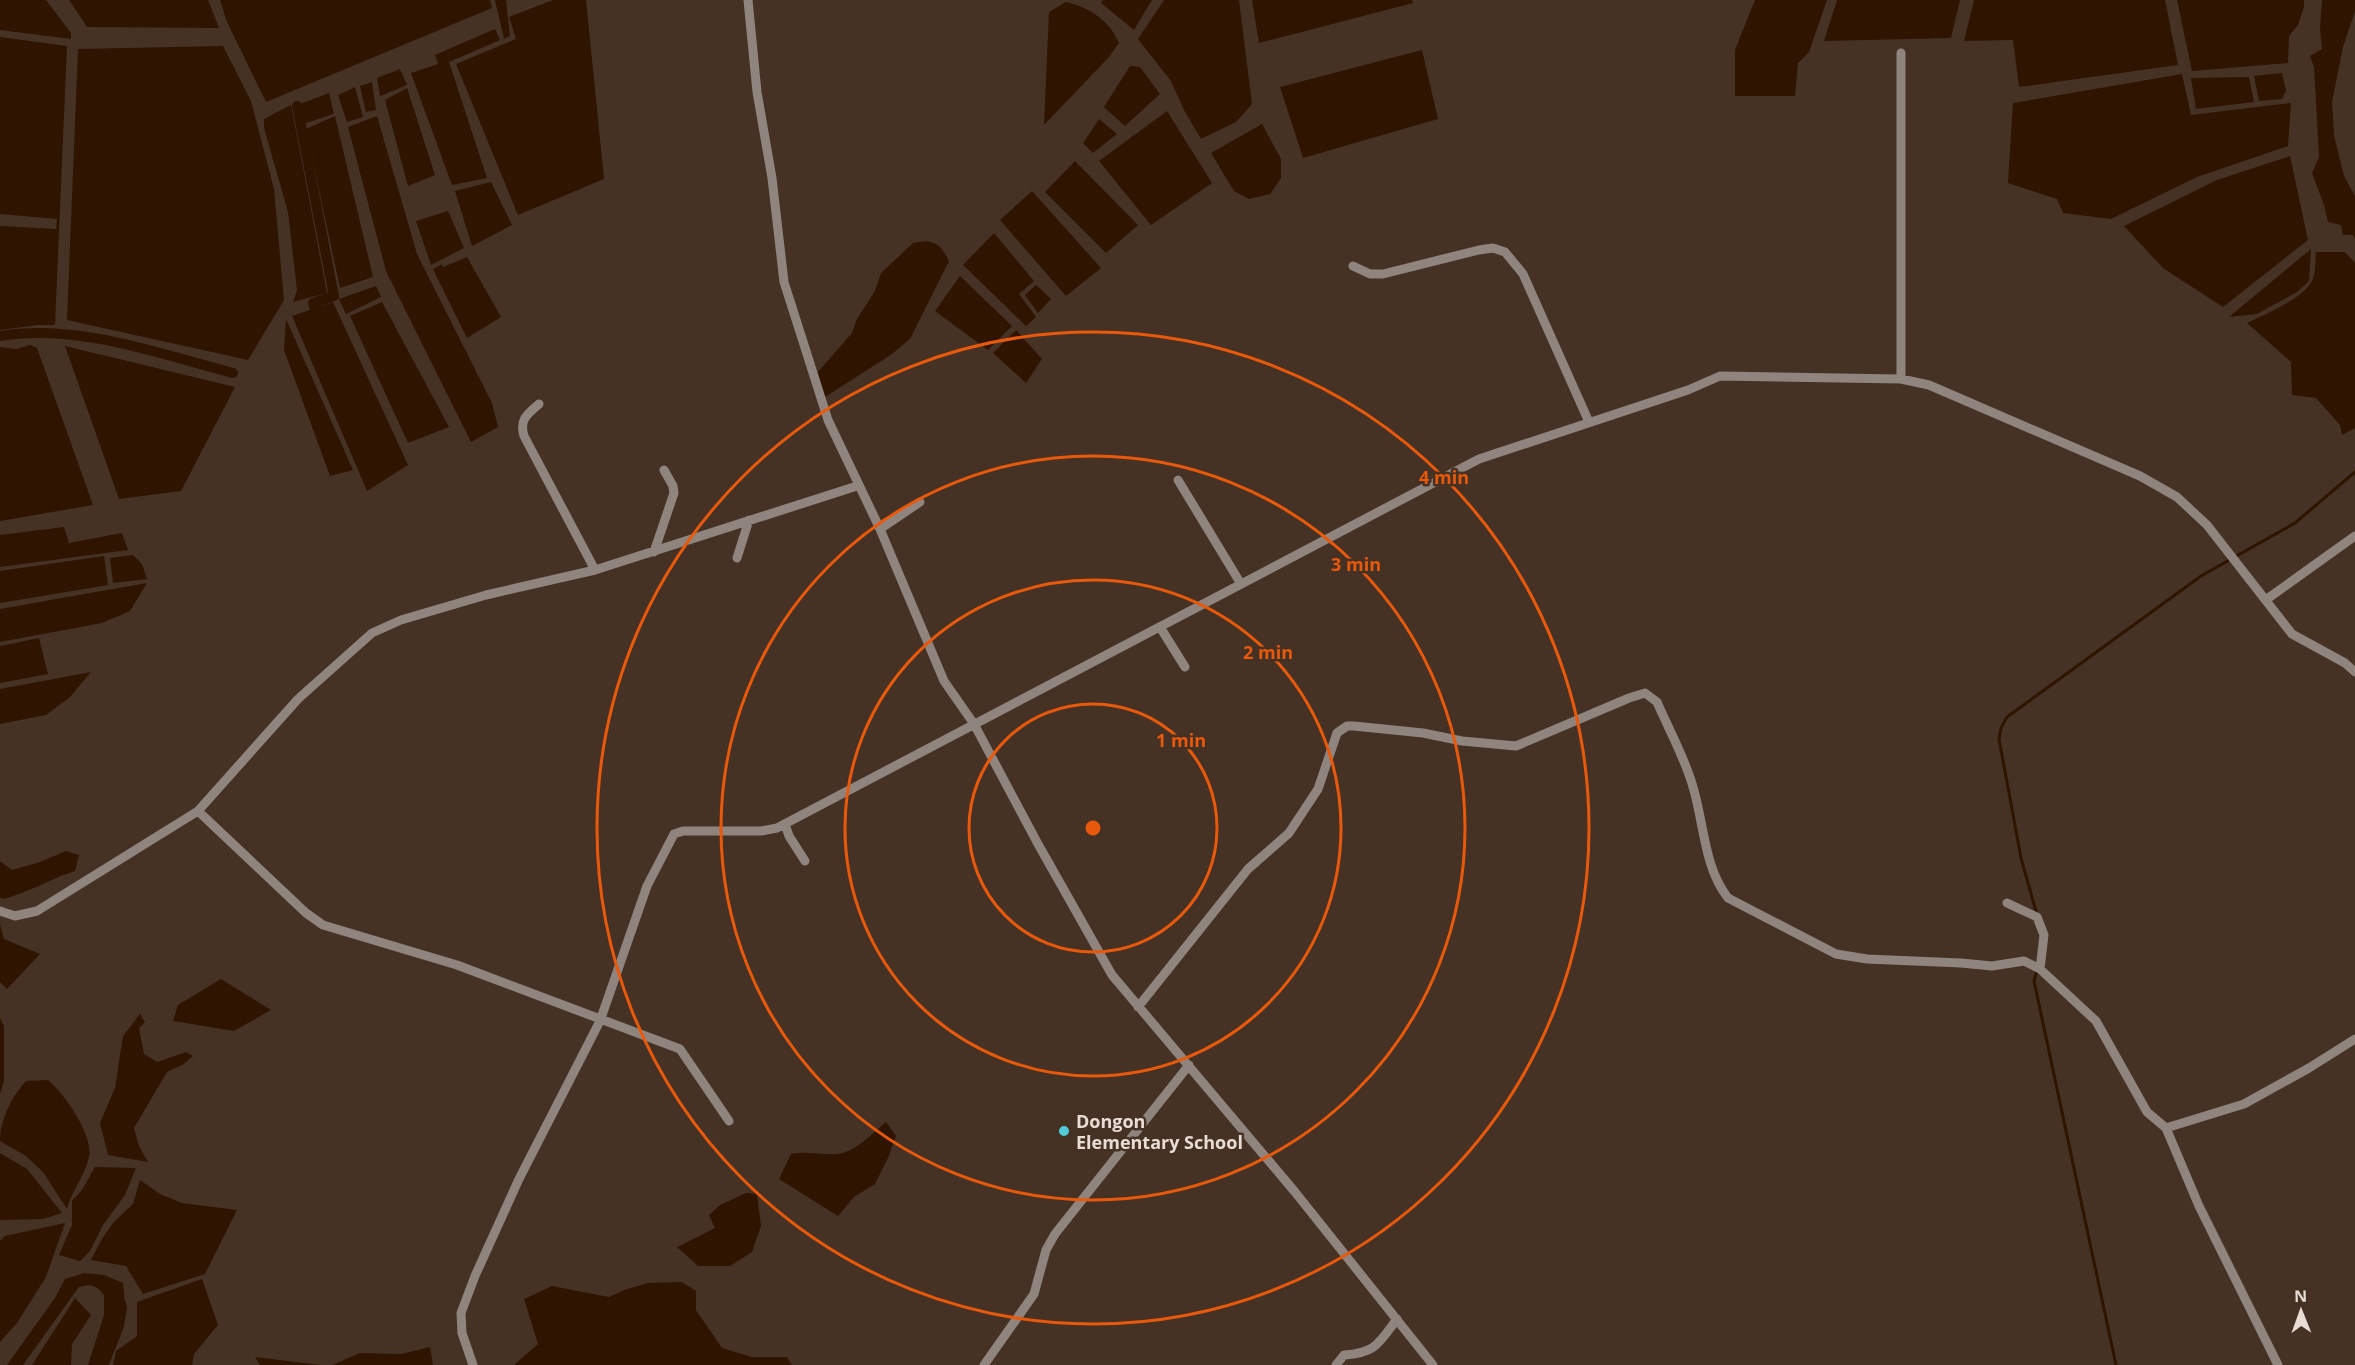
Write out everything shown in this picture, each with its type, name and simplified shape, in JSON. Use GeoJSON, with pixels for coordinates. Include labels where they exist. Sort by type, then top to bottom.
{"type":"FeatureCollection","features":[{"type":"Feature","properties":{"kind":"street"},"geometry":{"type":"LineString","coordinates":[[748,0],[757,92],[772,178],[784,282],[828,420],[857,486],[880,529],[944,681],[974,724],[1112,975],[1189,1065],[1433,1365]]}},
{"type":"Feature","properties":{"kind":"street"},"geometry":{"type":"LineString","coordinates":[[1901,53],[1901,379]]}},
{"type":"Feature","properties":{"kind":"street"},"geometry":{"type":"LineString","coordinates":[[1353,266],[1371,274],[1383,274],[1479,250],[1493,248],[1505,252],[1523,274],[1588,422]]}},
{"type":"Feature","properties":{"kind":"street"},"geometry":{"type":"LineString","coordinates":[[473,1365],[462,1334],[461,1313],[475,1276],[519,1179],[600,1021],[647,886],[674,834],[683,831],[761,831],[785,824],[1479,459],[1688,390],[1720,376],[1901,379],[1950,394],[2140,476],[2177,497],[2207,525],[2267,599],[2292,634],[2345,663],[2355,672]]}},
{"type":"Feature","properties":{"kind":"street"},"geometry":{"type":"LineString","coordinates":[[539,404],[523,419],[521,428],[595,570]]}},
{"type":"Feature","properties":{"kind":"street"},"geometry":{"type":"LineString","coordinates":[[654,552],[674,493],[673,486],[664,470]]}},
{"type":"Feature","properties":{"kind":"street"},"geometry":{"type":"LineString","coordinates":[[1178,480],[1241,584]]}},
{"type":"Feature","properties":{"kind":"street"},"geometry":{"type":"LineString","coordinates":[[0,910],[15,916],[37,911],[198,811],[298,699],[372,633],[401,620],[476,598],[595,570],[857,486]]}},
{"type":"Feature","properties":{"kind":"street"},"geometry":{"type":"LineString","coordinates":[[880,529],[920,502]]}},
{"type":"Feature","properties":{"kind":"street"},"geometry":{"type":"LineString","coordinates":[[737,558],[749,520]]}},
{"type":"Feature","properties":{"kind":"street"},"geometry":{"type":"LineString","coordinates":[[2267,599],[2355,536]]}},
{"type":"Feature","properties":{"kind":"street"},"geometry":{"type":"LineString","coordinates":[[1160,627],[1185,667]]}},
{"type":"Feature","properties":{"kind":"street"},"geometry":{"type":"LineString","coordinates":[[1138,1006],[1248,869],[1289,833],[1318,789],[1332,743],[1337,733],[1343,728],[1354,726],[1423,732],[1462,741],[1516,746],[1645,693],[1657,702],[1693,786],[1713,870],[1721,889],[1728,898],[1836,954],[1867,959],[1992,966],[2024,961],[2040,969],[2097,1021],[2147,1112],[2166,1128],[2199,1206],[2278,1365]]}},
{"type":"Feature","properties":{"kind":"street"},"geometry":{"type":"LineString","coordinates":[[198,811],[306,913],[323,925],[457,965],[683,1051],[729,1121]]}},
{"type":"Feature","properties":{"kind":"street"},"geometry":{"type":"LineString","coordinates":[[785,824],[789,836],[805,861]]}},
{"type":"Feature","properties":{"kind":"street"},"geometry":{"type":"LineString","coordinates":[[2007,903],[2037,917],[2044,935],[2040,969]]}},
{"type":"Feature","properties":{"kind":"street"},"geometry":{"type":"LineString","coordinates":[[2166,1128],[2244,1104],[2355,1039]]}},
{"type":"Feature","properties":{"kind":"street"},"geometry":{"type":"LineString","coordinates":[[984,1365],[1035,1294],[1046,1250],[1055,1234],[1189,1065]]}},
{"type":"Feature","properties":{"kind":"street"},"geometry":{"type":"LineString","coordinates":[[1336,1365],[1344,1355],[1362,1353],[1378,1346],[1397,1319]]}},
{"type":"Feature","properties":{"kind":"shaded area"},"geometry":{"type":"Polygon","coordinates":[[[0,0],[46,0],[71,33],[71,39],[0,30],[0,0]]]}},
{"type":"Feature","properties":{"kind":"shaded area"},"geometry":{"type":"Polygon","coordinates":[[[69,0],[208,0],[219,28],[87,27],[69,0]]]}},
{"type":"Feature","properties":{"kind":"shaded area"},"geometry":{"type":"Polygon","coordinates":[[[220,0],[490,0],[492,8],[266,102],[227,22],[220,0]]]}},
{"type":"Feature","properties":{"kind":"shaded area"},"geometry":{"type":"Polygon","coordinates":[[[495,0],[506,0],[510,36],[504,39],[495,0]]]}},
{"type":"Feature","properties":{"kind":"shaded area"},"geometry":{"type":"Polygon","coordinates":[[[553,0],[586,0],[604,179],[518,215],[456,64],[516,39],[509,17],[553,0]]]}},
{"type":"Feature","properties":{"kind":"shaded area"},"geometry":{"type":"Polygon","coordinates":[[[1103,0],[1152,0],[1134,30],[1101,3],[1103,0]]]}},
{"type":"Feature","properties":{"kind":"shaded area"},"geometry":{"type":"Polygon","coordinates":[[[1164,0],[1239,0],[1252,104],[1236,122],[1201,139],[1171,81],[1138,39],[1164,0]]]}},
{"type":"Feature","properties":{"kind":"shaded area"},"geometry":{"type":"Polygon","coordinates":[[[1252,0],[1412,0],[1413,3],[1259,43],[1252,0]]]}},
{"type":"Feature","properties":{"kind":"shaded area"},"geometry":{"type":"Polygon","coordinates":[[[1755,0],[1827,0],[1809,52],[1798,63],[1795,96],[1735,96],[1735,50],[1755,0]]]}},
{"type":"Feature","properties":{"kind":"shaded area"},"geometry":{"type":"Polygon","coordinates":[[[1837,0],[1960,0],[1951,38],[1824,41],[1837,0]]]}},
{"type":"Feature","properties":{"kind":"shaded area"},"geometry":{"type":"Polygon","coordinates":[[[1974,0],[2165,0],[2178,65],[2019,87],[2013,40],[1964,41],[1974,0]]]}},
{"type":"Feature","properties":{"kind":"shaded area"},"geometry":{"type":"Polygon","coordinates":[[[2177,0],[2304,0],[2298,25],[2289,36],[2288,63],[2192,71],[2177,0]]]}},
{"type":"Feature","properties":{"kind":"shaded area"},"geometry":{"type":"Polygon","coordinates":[[[2322,0],[2355,0],[2355,11],[2343,47],[2332,102],[2334,135],[2344,176],[2355,196],[2355,240],[2353,235],[2343,235],[2341,225],[2328,222],[2312,173],[2319,157],[2314,67],[2310,56],[2322,49],[2320,29],[2322,0]]]}},
{"type":"Feature","properties":{"kind":"shaded area"},"geometry":{"type":"Polygon","coordinates":[[[1066,2],[1083,7],[1098,16],[1110,28],[1119,43],[1109,57],[1044,125],[1049,12],[1066,2]]]}},
{"type":"Feature","properties":{"kind":"shaded area"},"geometry":{"type":"Polygon","coordinates":[[[495,29],[500,40],[449,62],[487,178],[452,185],[411,73],[438,64],[435,55],[495,29]]]}},
{"type":"Feature","properties":{"kind":"shaded area"},"geometry":{"type":"Polygon","coordinates":[[[0,37],[67,46],[55,325],[0,330],[0,226],[56,229],[57,219],[0,214],[0,37]]]}},
{"type":"Feature","properties":{"kind":"shaded area"},"geometry":{"type":"Polygon","coordinates":[[[223,46],[251,101],[274,189],[284,300],[248,360],[67,320],[78,49],[223,46]]]}},
{"type":"Feature","properties":{"kind":"shaded area"},"geometry":{"type":"Polygon","coordinates":[[[1422,50],[1438,119],[1303,158],[1280,87],[1422,50]]]}},
{"type":"Feature","properties":{"kind":"shaded area"},"geometry":{"type":"Polygon","coordinates":[[[1130,66],[1140,67],[1160,94],[1125,126],[1104,107],[1130,66]]]}},
{"type":"Feature","properties":{"kind":"shaded area"},"geometry":{"type":"Polygon","coordinates":[[[400,69],[407,85],[380,96],[377,78],[400,69]]]}},
{"type":"Feature","properties":{"kind":"shaded area"},"geometry":{"type":"Polygon","coordinates":[[[2282,73],[2286,90],[2282,99],[2259,101],[2254,76],[2282,73]]]}},
{"type":"Feature","properties":{"kind":"shaded area"},"geometry":{"type":"Polygon","coordinates":[[[2182,74],[2191,115],[2291,103],[2288,146],[2197,177],[2111,219],[2063,213],[2057,199],[2008,183],[2013,103],[2182,74]]]}},
{"type":"Feature","properties":{"kind":"shaded area"},"geometry":{"type":"Polygon","coordinates":[[[2249,77],[2254,102],[2196,109],[2191,78],[2249,77]]]}},
{"type":"Feature","properties":{"kind":"shaded area"},"geometry":{"type":"Polygon","coordinates":[[[372,82],[376,110],[366,112],[360,86],[372,82]]]}},
{"type":"Feature","properties":{"kind":"shaded area"},"geometry":{"type":"Polygon","coordinates":[[[355,87],[363,117],[347,122],[338,95],[355,87]]]}},
{"type":"Feature","properties":{"kind":"shaded area"},"geometry":{"type":"Polygon","coordinates":[[[407,88],[435,175],[408,186],[385,100],[407,88]]]}},
{"type":"Feature","properties":{"kind":"shaded area"},"geometry":{"type":"Polygon","coordinates":[[[329,93],[334,114],[303,124],[300,104],[329,93]]]}},
{"type":"Feature","properties":{"kind":"shaded area"},"geometry":{"type":"Polygon","coordinates":[[[291,105],[327,293],[293,302],[297,290],[288,212],[264,128],[264,119],[291,105]]]}},
{"type":"Feature","properties":{"kind":"shaded area"},"geometry":{"type":"Polygon","coordinates":[[[1167,111],[1212,183],[1151,225],[1099,161],[1167,111]]]}},
{"type":"Feature","properties":{"kind":"shaded area"},"geometry":{"type":"Polygon","coordinates":[[[335,116],[373,277],[340,288],[306,129],[335,116]]]}},
{"type":"Feature","properties":{"kind":"shaded area"},"geometry":{"type":"Polygon","coordinates":[[[377,116],[417,254],[492,403],[498,427],[471,442],[386,271],[348,127],[377,116]]]}},
{"type":"Feature","properties":{"kind":"shaded area"},"geometry":{"type":"Polygon","coordinates":[[[1099,119],[1117,134],[1093,153],[1083,143],[1099,119]]]}},
{"type":"Feature","properties":{"kind":"shaded area"},"geometry":{"type":"Polygon","coordinates":[[[1262,124],[1281,159],[1281,178],[1270,194],[1249,199],[1234,191],[1211,153],[1262,124]]]}},
{"type":"Feature","properties":{"kind":"shaded area"},"geometry":{"type":"Polygon","coordinates":[[[2290,156],[2308,240],[2223,307],[2163,268],[2124,226],[2217,180],[2290,156]]]}},
{"type":"Feature","properties":{"kind":"shaded area"},"geometry":{"type":"Polygon","coordinates":[[[1075,161],[1138,225],[1106,253],[1045,192],[1075,161]]]}},
{"type":"Feature","properties":{"kind":"shaded area"},"geometry":{"type":"Polygon","coordinates":[[[491,182],[512,225],[472,246],[455,191],[491,182]]]}},
{"type":"Feature","properties":{"kind":"shaded area"},"geometry":{"type":"Polygon","coordinates":[[[1032,191],[1101,268],[1066,296],[1000,220],[1032,191]]]}},
{"type":"Feature","properties":{"kind":"shaded area"},"geometry":{"type":"Polygon","coordinates":[[[448,211],[464,248],[431,265],[416,221],[448,211]]]}},
{"type":"Feature","properties":{"kind":"shaded area"},"geometry":{"type":"Polygon","coordinates":[[[994,233],[1034,281],[1019,294],[1036,317],[1026,326],[963,265],[994,233]]]}},
{"type":"Feature","properties":{"kind":"shaded area"},"geometry":{"type":"Polygon","coordinates":[[[926,241],[938,245],[949,261],[910,339],[892,354],[822,399],[817,373],[852,333],[857,319],[875,291],[881,273],[913,243],[926,241]]]}},
{"type":"Feature","properties":{"kind":"shaded area"},"geometry":{"type":"Polygon","coordinates":[[[2311,249],[2309,281],[2297,292],[2257,314],[2229,317],[2311,249]]]}},
{"type":"Feature","properties":{"kind":"shaded area"},"geometry":{"type":"Polygon","coordinates":[[[2316,252],[2345,252],[2355,263],[2355,428],[2342,435],[2340,425],[2316,398],[2292,395],[2291,362],[2247,323],[2283,305],[2307,288],[2314,274],[2316,252]]]}},
{"type":"Feature","properties":{"kind":"shaded area"},"geometry":{"type":"Polygon","coordinates":[[[467,257],[501,317],[467,338],[433,269],[467,257]]]}},
{"type":"Feature","properties":{"kind":"shaded area"},"geometry":{"type":"Polygon","coordinates":[[[960,276],[1012,326],[988,350],[935,311],[960,276]]]}},
{"type":"Feature","properties":{"kind":"shaded area"},"geometry":{"type":"Polygon","coordinates":[[[1036,285],[1051,299],[1038,313],[1025,295],[1036,285]]]}},
{"type":"Feature","properties":{"kind":"shaded area"},"geometry":{"type":"Polygon","coordinates":[[[376,286],[381,297],[346,314],[339,299],[376,286]]]}},
{"type":"Feature","properties":{"kind":"shaded area"},"geometry":{"type":"Polygon","coordinates":[[[333,302],[408,465],[367,491],[292,316],[333,302]]]}},
{"type":"Feature","properties":{"kind":"shaded area"},"geometry":{"type":"Polygon","coordinates":[[[382,302],[449,427],[408,443],[350,316],[382,302]]]}},
{"type":"Feature","properties":{"kind":"shaded area"},"geometry":{"type":"Polygon","coordinates":[[[286,319],[353,470],[330,476],[284,350],[286,319]]]}},
{"type":"Feature","properties":{"kind":"shaded area"},"geometry":{"type":"Polygon","coordinates":[[[1016,330],[1042,359],[1026,383],[993,353],[1016,330]]]}},
{"type":"Feature","properties":{"kind":"shaded area"},"geometry":{"type":"Polygon","coordinates":[[[30,345],[37,348],[93,505],[0,521],[0,347],[16,349],[30,345]]]}},
{"type":"Feature","properties":{"kind":"shaded area"},"geometry":{"type":"Polygon","coordinates":[[[65,346],[235,387],[181,491],[119,499],[65,346]]]}},
{"type":"Feature","properties":{"kind":"shaded area"},"geometry":{"type":"Polygon","coordinates":[[[64,527],[69,543],[122,533],[128,550],[0,567],[0,535],[64,527]]]}},
{"type":"Feature","properties":{"kind":"shaded area"},"geometry":{"type":"Polygon","coordinates":[[[133,555],[142,564],[147,579],[113,583],[110,558],[133,555]]]}},
{"type":"Feature","properties":{"kind":"shaded area"},"geometry":{"type":"Polygon","coordinates":[[[104,556],[108,585],[0,603],[0,571],[104,556]]]}},
{"type":"Feature","properties":{"kind":"shaded area"},"geometry":{"type":"Polygon","coordinates":[[[147,583],[130,611],[102,623],[0,642],[0,609],[147,583]]]}},
{"type":"Feature","properties":{"kind":"shaded area"},"geometry":{"type":"Polygon","coordinates":[[[39,638],[48,674],[0,683],[0,646],[39,638]]]}},
{"type":"Feature","properties":{"kind":"shaded area"},"geometry":{"type":"Polygon","coordinates":[[[91,672],[70,697],[46,715],[0,724],[0,689],[91,672]]]}},
{"type":"Feature","properties":{"kind":"shaded area"},"geometry":{"type":"Polygon","coordinates":[[[66,851],[79,855],[75,871],[13,896],[0,898],[0,861],[12,870],[66,851]]]}},
{"type":"Feature","properties":{"kind":"shaded area"},"geometry":{"type":"Polygon","coordinates":[[[0,924],[4,939],[40,954],[7,989],[0,982],[0,924]]]}},
{"type":"Feature","properties":{"kind":"shaded area"},"geometry":{"type":"Polygon","coordinates":[[[221,979],[271,1010],[234,1031],[173,1021],[178,1005],[221,979]]]}},
{"type":"Feature","properties":{"kind":"shaded area"},"geometry":{"type":"Polygon","coordinates":[[[140,1014],[145,1022],[139,1028],[144,1054],[157,1062],[186,1052],[193,1056],[184,1064],[167,1072],[134,1128],[139,1146],[148,1162],[108,1155],[100,1123],[115,1088],[123,1036],[140,1014]]]}},
{"type":"Feature","properties":{"kind":"shaded area"},"geometry":{"type":"Polygon","coordinates":[[[0,1018],[4,1026],[4,1082],[0,1094],[0,1018]]]}},
{"type":"Feature","properties":{"kind":"shaded area"},"geometry":{"type":"Polygon","coordinates":[[[48,1080],[62,1095],[76,1116],[87,1138],[89,1148],[87,1164],[67,1209],[43,1172],[26,1156],[0,1141],[5,1117],[21,1087],[26,1081],[48,1080]]]}},
{"type":"Feature","properties":{"kind":"shaded area"},"geometry":{"type":"Polygon","coordinates":[[[886,1122],[896,1136],[875,1184],[854,1197],[838,1216],[779,1179],[791,1154],[831,1154],[849,1151],[886,1122]]]}},
{"type":"Feature","properties":{"kind":"shaded area"},"geometry":{"type":"Polygon","coordinates":[[[0,1153],[27,1169],[62,1213],[43,1219],[0,1220],[0,1153]]]}},
{"type":"Feature","properties":{"kind":"shaded area"},"geometry":{"type":"Polygon","coordinates":[[[95,1167],[136,1168],[125,1195],[103,1225],[90,1251],[80,1261],[59,1255],[72,1225],[72,1201],[82,1190],[95,1167]]]}},
{"type":"Feature","properties":{"kind":"shaded area"},"geometry":{"type":"Polygon","coordinates":[[[140,1180],[160,1194],[182,1203],[237,1210],[205,1274],[143,1294],[126,1266],[91,1260],[113,1223],[133,1204],[140,1180]]]}},
{"type":"Feature","properties":{"kind":"shaded area"},"geometry":{"type":"Polygon","coordinates":[[[746,1193],[757,1194],[761,1226],[752,1252],[730,1266],[698,1266],[677,1247],[715,1228],[709,1215],[720,1205],[746,1193]]]}},
{"type":"Feature","properties":{"kind":"shaded area"},"geometry":{"type":"Polygon","coordinates":[[[65,1223],[46,1277],[17,1323],[0,1342],[0,1241],[5,1236],[65,1223]]]}},
{"type":"Feature","properties":{"kind":"shaded area"},"geometry":{"type":"Polygon","coordinates":[[[84,1273],[104,1275],[123,1283],[125,1304],[119,1324],[107,1337],[94,1365],[88,1365],[104,1315],[104,1295],[96,1287],[87,1285],[79,1287],[23,1365],[7,1365],[55,1298],[65,1279],[84,1273]]]}},
{"type":"Feature","properties":{"kind":"shaded area"},"geometry":{"type":"Polygon","coordinates":[[[202,1279],[218,1325],[194,1354],[192,1365],[113,1365],[116,1351],[137,1336],[137,1302],[202,1279]]]}},
{"type":"Feature","properties":{"kind":"shaded area"},"geometry":{"type":"Polygon","coordinates":[[[682,1282],[696,1291],[696,1310],[722,1348],[752,1357],[787,1357],[792,1365],[514,1365],[538,1344],[524,1299],[552,1286],[609,1297],[648,1283],[682,1282]]]}},
{"type":"Feature","properties":{"kind":"shaded area"},"geometry":{"type":"Polygon","coordinates":[[[75,1298],[91,1315],[72,1344],[71,1365],[32,1365],[75,1298]]]}},
{"type":"Feature","properties":{"kind":"shaded area"},"geometry":{"type":"Polygon","coordinates":[[[430,1347],[433,1365],[332,1365],[360,1353],[401,1354],[430,1347]]]}},
{"type":"Feature","properties":{"kind":"shaded area"},"geometry":{"type":"Polygon","coordinates":[[[255,1357],[321,1365],[260,1365],[255,1357]]]}},
{"type":"Feature","properties":{"kind":"waterway"},"geometry":{"type":"LineString","coordinates":[[297,106],[334,296],[313,303],[319,320]]}},
{"type":"Feature","properties":{"kind":"waterway"},"geometry":{"type":"LineString","coordinates":[[0,336],[29,333],[88,337],[118,342],[233,373]]}},
{"type":"Feature","properties":{"kind":"waterway"},"geometry":{"type":"LineString","coordinates":[[2037,915],[2021,858],[1999,739],[2001,728],[2007,717],[2201,576],[2295,523],[2355,472]]}},
{"type":"Feature","properties":{"kind":"waterway"},"geometry":{"type":"LineString","coordinates":[[2037,971],[2034,981],[2116,1365]]}},
{"type":"Feature","properties":{"kind":"waterway"},"geometry":{"type":"LineString","coordinates":[[99,1365],[115,1325],[118,1307]]}},
{"type":"Feature","properties":{"kind":"place","name":"Dongon Elementary School"},"geometry":{"type":"Point","coordinates":[1064,1131]}}]}
